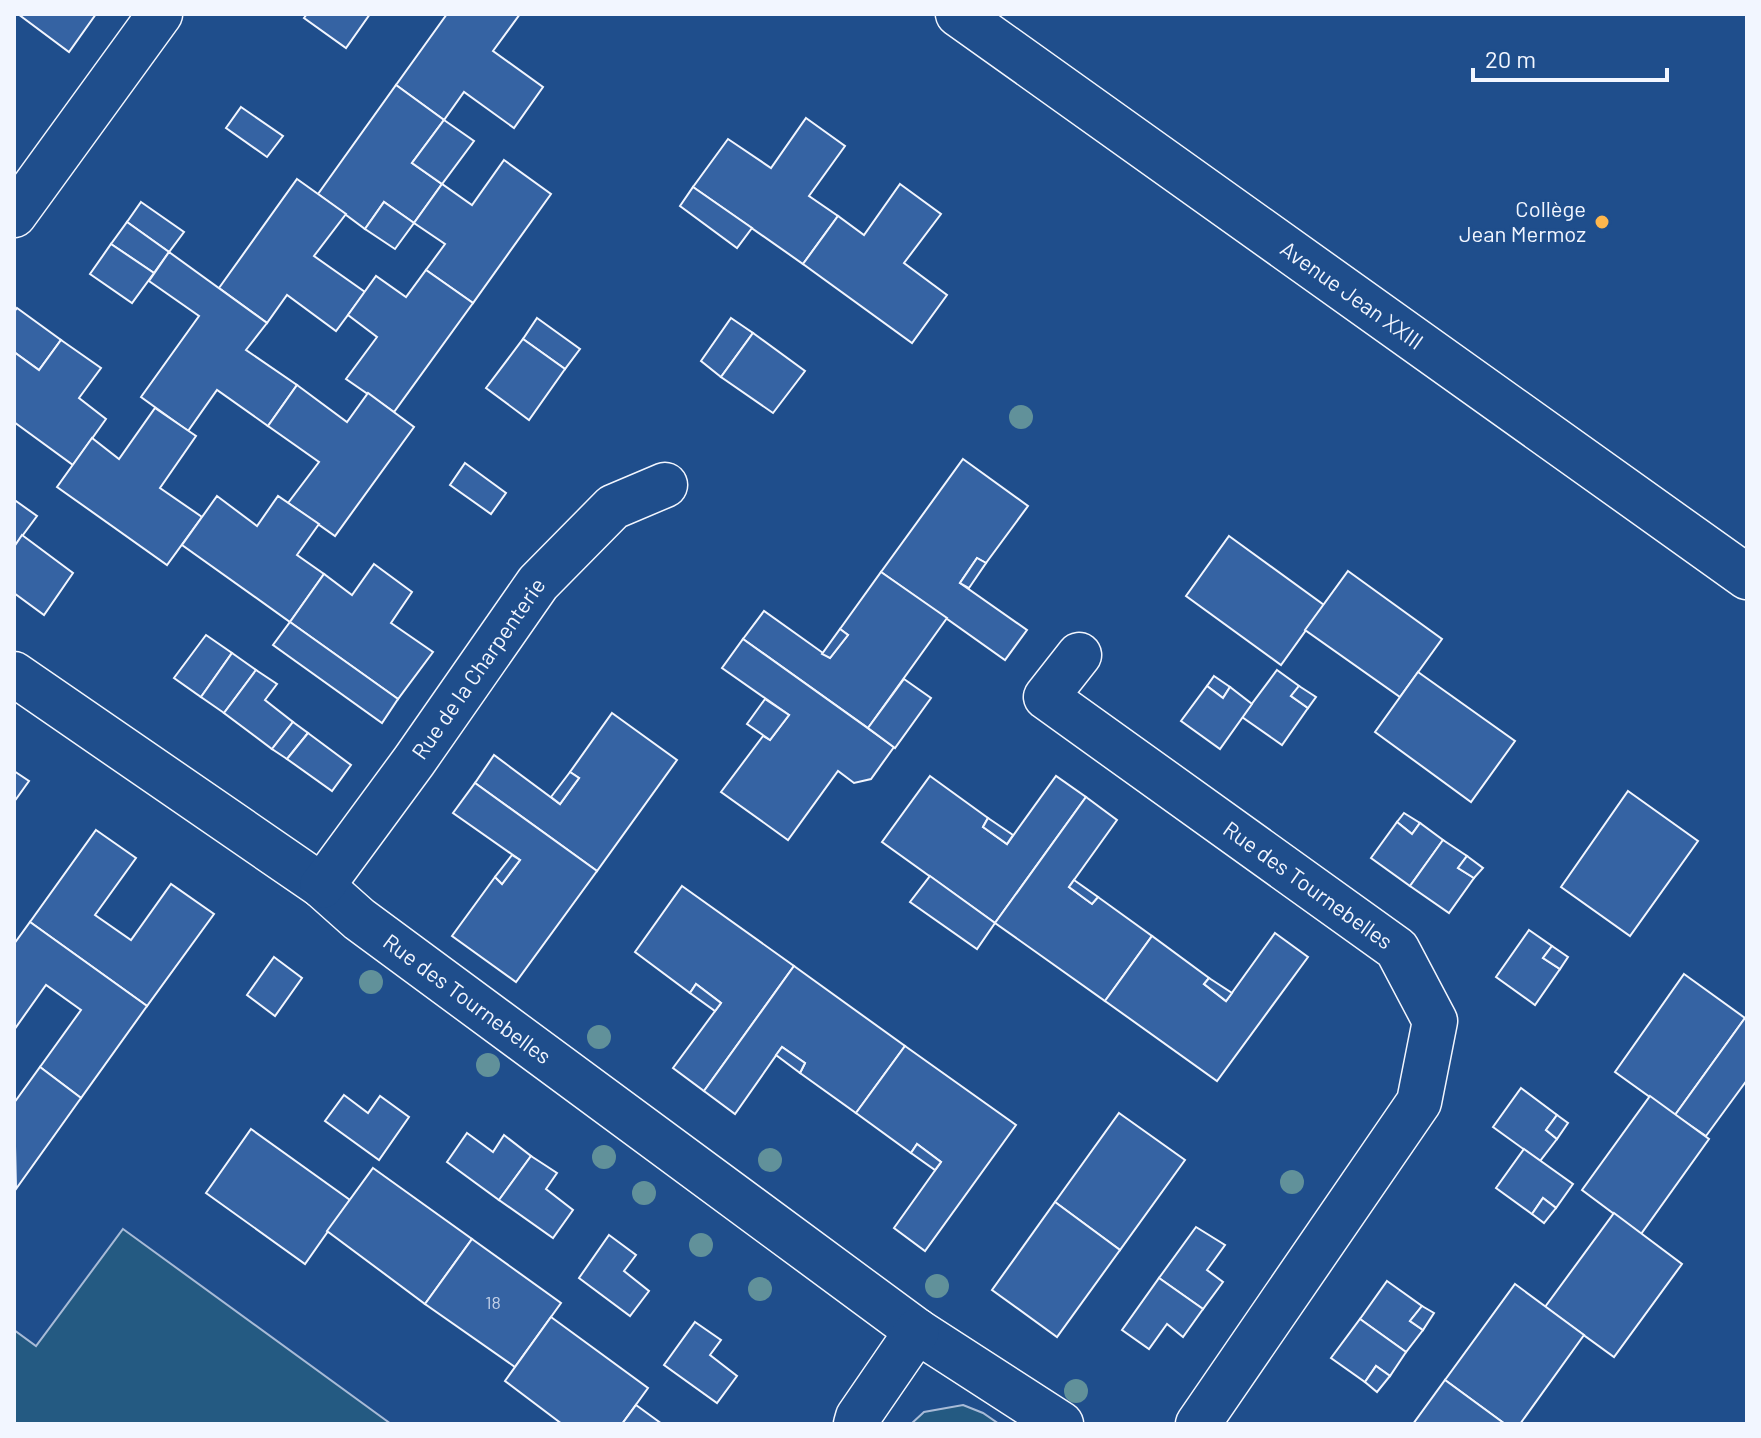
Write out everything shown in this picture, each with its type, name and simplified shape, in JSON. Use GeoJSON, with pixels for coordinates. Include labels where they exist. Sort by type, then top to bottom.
{"type":"FeatureCollection","features":[{"type":"Feature","properties":{"kind":"street"},"geometry":{"type":"LineString","coordinates":[[14,215],[27,170],[160,14]]}},
{"type":"Feature","properties":{"kind":"street","name":"Avenue Jean XXIII"},"geometry":{"type":"LineString","coordinates":[[958,14],[1747,577]]}},
{"type":"Feature","properties":{"kind":"street","name":"Rue de la Charpenterie"},"geometry":{"type":"LineString","coordinates":[[322,886],[538,583],[613,507],[665,485]]}},
{"type":"Feature","properties":{"kind":"street","name":"Rue des Tournebelles"},"geometry":{"type":"LineString","coordinates":[[1079,655],[1046,697],[1397,949],[1435,1021],[1419,1102],[1198,1424]]}},
{"type":"Feature","properties":{"kind":"street","name":"Rue des Tournebelles"},"geometry":{"type":"LineString","coordinates":[[14,674],[322,886],[359,919],[917,1331],[1061,1424]]}},
{"type":"Feature","properties":{"kind":"street"},"geometry":{"type":"LineString","coordinates":[[856,1424],[917,1331]]}},
{"type":"Feature","properties":{"kind":"shaded area"},"geometry":{"type":"Polygon","coordinates":[[[123,1229],[391,1424],[14,1424],[14,1330],[36,1346],[123,1229]]]}},
{"type":"Feature","properties":{"kind":"shaded area"},"geometry":{"type":"Polygon","coordinates":[[[963,1405],[999,1424],[911,1424],[924,1412],[963,1405]]]}},
{"type":"Feature","properties":{"kind":"building"},"geometry":{"type":"Polygon","coordinates":[[[18,14],[96,14],[69,52],[18,14]]]}},
{"type":"Feature","properties":{"kind":"building"},"geometry":{"type":"Polygon","coordinates":[[[307,14],[370,14],[346,48],[304,18],[307,14]]]}},
{"type":"Feature","properties":{"kind":"building"},"geometry":{"type":"Polygon","coordinates":[[[447,14],[520,14],[493,51],[543,87],[514,128],[464,92],[444,120],[396,85],[447,14]]]}},
{"type":"Feature","properties":{"kind":"building"},"geometry":{"type":"Polygon","coordinates":[[[396,85],[444,120],[412,163],[442,184],[414,223],[384,202],[365,229],[318,194],[396,85]]]}},
{"type":"Feature","properties":{"kind":"building"},"geometry":{"type":"Polygon","coordinates":[[[241,107],[283,136],[267,157],[226,128],[241,107]]]}},
{"type":"Feature","properties":{"kind":"building"},"geometry":{"type":"Polygon","coordinates":[[[806,118],[845,146],[809,196],[838,216],[803,264],[693,187],[728,139],[771,168],[806,118]]]}},
{"type":"Feature","properties":{"kind":"building"},"geometry":{"type":"Polygon","coordinates":[[[444,120],[474,141],[442,184],[412,163],[444,120]]]}},
{"type":"Feature","properties":{"kind":"building"},"geometry":{"type":"Polygon","coordinates":[[[504,160],[551,194],[473,303],[426,270],[445,244],[414,223],[442,184],[472,205],[504,160]]]}},
{"type":"Feature","properties":{"kind":"building"},"geometry":{"type":"Polygon","coordinates":[[[297,179],[346,214],[314,256],[365,292],[336,331],[287,295],[267,323],[219,288],[297,179]]]}},
{"type":"Feature","properties":{"kind":"building"},"geometry":{"type":"Polygon","coordinates":[[[900,184],[941,214],[904,263],[947,295],[912,343],[803,264],[838,216],[864,235],[900,184]]]}},
{"type":"Feature","properties":{"kind":"building"},"geometry":{"type":"Polygon","coordinates":[[[693,187],[752,228],[737,248],[680,206],[693,187]]]}},
{"type":"Feature","properties":{"kind":"building"},"geometry":{"type":"Polygon","coordinates":[[[141,202],[184,232],[169,252],[127,222],[141,202]]]}},
{"type":"Feature","properties":{"kind":"building"},"geometry":{"type":"Polygon","coordinates":[[[384,202],[414,223],[395,249],[365,229],[384,202]]]}},
{"type":"Feature","properties":{"kind":"building"},"geometry":{"type":"Polygon","coordinates":[[[127,222],[169,252],[154,273],[111,244],[127,222]]]}},
{"type":"Feature","properties":{"kind":"building"},"geometry":{"type":"Polygon","coordinates":[[[111,244],[154,273],[132,303],[90,274],[111,244]]]}},
{"type":"Feature","properties":{"kind":"building"},"geometry":{"type":"Polygon","coordinates":[[[169,252],[267,323],[246,350],[297,385],[268,426],[217,390],[188,431],[141,397],[199,316],[149,281],[169,252]]]}},
{"type":"Feature","properties":{"kind":"building"},"geometry":{"type":"Polygon","coordinates":[[[426,270],[473,303],[394,412],[346,379],[377,337],[348,315],[376,276],[406,297],[426,270]]]}},
{"type":"Feature","properties":{"kind":"building"},"geometry":{"type":"Polygon","coordinates":[[[17,308],[61,340],[39,370],[14,352],[14,312],[17,308]]]}},
{"type":"Feature","properties":{"kind":"building"},"geometry":{"type":"Polygon","coordinates":[[[537,318],[580,349],[565,369],[523,339],[537,318]]]}},
{"type":"Feature","properties":{"kind":"building"},"geometry":{"type":"Polygon","coordinates":[[[731,318],[753,333],[721,377],[701,361],[731,318]]]}},
{"type":"Feature","properties":{"kind":"building"},"geometry":{"type":"Polygon","coordinates":[[[753,333],[805,371],[773,413],[721,377],[753,333]]]}},
{"type":"Feature","properties":{"kind":"building"},"geometry":{"type":"Polygon","coordinates":[[[523,339],[565,369],[529,420],[486,388],[523,339]]]}},
{"type":"Feature","properties":{"kind":"building"},"geometry":{"type":"Polygon","coordinates":[[[61,340],[101,368],[79,398],[106,419],[73,465],[14,422],[14,352],[39,370],[61,340]]]}},
{"type":"Feature","properties":{"kind":"building"},"geometry":{"type":"Polygon","coordinates":[[[297,385],[347,422],[368,393],[414,427],[335,536],[288,503],[319,462],[268,426],[297,385]]]}},
{"type":"Feature","properties":{"kind":"building"},"geometry":{"type":"Polygon","coordinates":[[[155,408],[196,436],[160,488],[202,517],[167,565],[57,487],[92,438],[119,459],[155,408]]]}},
{"type":"Feature","properties":{"kind":"building"},"geometry":{"type":"Polygon","coordinates":[[[963,459],[1028,506],[986,563],[977,558],[960,583],[1027,630],[1005,660],[881,572],[963,459]]]}},
{"type":"Feature","properties":{"kind":"building"},"geometry":{"type":"Polygon","coordinates":[[[465,463],[506,493],[491,514],[450,485],[465,463]]]}},
{"type":"Feature","properties":{"kind":"building"},"geometry":{"type":"Polygon","coordinates":[[[217,496],[257,526],[278,496],[319,524],[297,555],[324,574],[290,622],[182,545],[217,496]]]}},
{"type":"Feature","properties":{"kind":"building"},"geometry":{"type":"Polygon","coordinates":[[[16,501],[37,516],[14,547],[14,503],[16,501]]]}},
{"type":"Feature","properties":{"kind":"building"},"geometry":{"type":"Polygon","coordinates":[[[22,535],[73,573],[44,615],[14,593],[14,547],[22,535]]]}},
{"type":"Feature","properties":{"kind":"building"},"geometry":{"type":"Polygon","coordinates":[[[1229,536],[1324,605],[1281,665],[1186,596],[1229,536]]]}},
{"type":"Feature","properties":{"kind":"building"},"geometry":{"type":"Polygon","coordinates":[[[977,558],[986,563],[969,588],[960,583],[977,558]]]}},
{"type":"Feature","properties":{"kind":"building"},"geometry":{"type":"Polygon","coordinates":[[[374,564],[412,592],[391,623],[433,652],[398,699],[290,622],[324,574],[352,595],[374,564]]]}},
{"type":"Feature","properties":{"kind":"building"},"geometry":{"type":"Polygon","coordinates":[[[1348,571],[1442,639],[1400,697],[1305,630],[1348,571]]]}},
{"type":"Feature","properties":{"kind":"building"},"geometry":{"type":"Polygon","coordinates":[[[881,572],[947,618],[868,728],[743,639],[764,611],[830,658],[848,635],[840,629],[881,572]]]}},
{"type":"Feature","properties":{"kind":"building"},"geometry":{"type":"Polygon","coordinates":[[[290,622],[398,699],[382,723],[273,645],[290,622]]]}},
{"type":"Feature","properties":{"kind":"building"},"geometry":{"type":"Polygon","coordinates":[[[840,629],[848,635],[830,658],[822,654],[840,629]]]}},
{"type":"Feature","properties":{"kind":"building"},"geometry":{"type":"Polygon","coordinates":[[[206,635],[232,653],[201,697],[174,678],[206,635]]]}},
{"type":"Feature","properties":{"kind":"building"},"geometry":{"type":"Polygon","coordinates":[[[743,639],[894,747],[871,779],[854,783],[838,771],[788,840],[721,792],[763,736],[770,740],[789,715],[722,668],[743,639]]]}},
{"type":"Feature","properties":{"kind":"building"},"geometry":{"type":"Polygon","coordinates":[[[232,653],[256,670],[224,713],[201,697],[232,653]]]}},
{"type":"Feature","properties":{"kind":"building"},"geometry":{"type":"Polygon","coordinates":[[[256,670],[277,684],[265,700],[293,722],[272,749],[224,713],[256,670]]]}},
{"type":"Feature","properties":{"kind":"building"},"geometry":{"type":"Polygon","coordinates":[[[1277,670],[1299,686],[1291,696],[1308,708],[1282,745],[1242,717],[1277,670]]]}},
{"type":"Feature","properties":{"kind":"building"},"geometry":{"type":"Polygon","coordinates":[[[1418,672],[1515,741],[1471,802],[1375,732],[1418,672]]]}},
{"type":"Feature","properties":{"kind":"building"},"geometry":{"type":"Polygon","coordinates":[[[1214,676],[1230,687],[1223,698],[1207,686],[1214,676]]]}},
{"type":"Feature","properties":{"kind":"building"},"geometry":{"type":"Polygon","coordinates":[[[904,679],[931,698],[895,748],[868,728],[904,679]]]}},
{"type":"Feature","properties":{"kind":"building"},"geometry":{"type":"Polygon","coordinates":[[[1207,686],[1223,698],[1230,687],[1252,704],[1220,749],[1181,721],[1207,686]]]}},
{"type":"Feature","properties":{"kind":"building"},"geometry":{"type":"Polygon","coordinates":[[[1299,686],[1316,697],[1308,708],[1291,696],[1299,686]]]}},
{"type":"Feature","properties":{"kind":"building"},"geometry":{"type":"Polygon","coordinates":[[[765,699],[789,715],[770,740],[747,724],[765,699]]]}},
{"type":"Feature","properties":{"kind":"building"},"geometry":{"type":"Polygon","coordinates":[[[612,713],[677,760],[597,871],[475,783],[494,755],[560,804],[579,778],[570,772],[612,713]]]}},
{"type":"Feature","properties":{"kind":"building"},"geometry":{"type":"Polygon","coordinates":[[[293,722],[308,733],[287,759],[272,749],[293,722]]]}},
{"type":"Feature","properties":{"kind":"building"},"geometry":{"type":"Polygon","coordinates":[[[308,733],[351,765],[332,791],[287,759],[308,733]]]}},
{"type":"Feature","properties":{"kind":"building"},"geometry":{"type":"Polygon","coordinates":[[[14,771],[29,781],[14,802],[14,771]]]}},
{"type":"Feature","properties":{"kind":"building"},"geometry":{"type":"Polygon","coordinates":[[[570,772],[579,778],[560,804],[551,797],[570,772]]]}},
{"type":"Feature","properties":{"kind":"building"},"geometry":{"type":"Polygon","coordinates":[[[930,776],[988,818],[983,827],[1007,844],[1056,776],[1086,797],[995,923],[882,842],[930,776]]]}},
{"type":"Feature","properties":{"kind":"building"},"geometry":{"type":"Polygon","coordinates":[[[475,783],[597,871],[516,982],[452,936],[495,877],[502,884],[520,860],[453,813],[475,783]]]}},
{"type":"Feature","properties":{"kind":"building"},"geometry":{"type":"Polygon","coordinates":[[[1628,791],[1698,841],[1630,936],[1561,887],[1628,791]]]}},
{"type":"Feature","properties":{"kind":"building"},"geometry":{"type":"Polygon","coordinates":[[[1086,797],[1117,820],[1069,887],[1092,904],[1098,897],[1152,936],[1105,1001],[995,923],[1086,797]]]}},
{"type":"Feature","properties":{"kind":"building"},"geometry":{"type":"Polygon","coordinates":[[[1404,813],[1420,823],[1412,834],[1397,822],[1404,813]]]}},
{"type":"Feature","properties":{"kind":"building"},"geometry":{"type":"Polygon","coordinates":[[[988,818],[1013,835],[1007,844],[983,827],[988,818]]]}},
{"type":"Feature","properties":{"kind":"building"},"geometry":{"type":"Polygon","coordinates":[[[1397,822],[1412,834],[1420,823],[1443,840],[1410,886],[1371,858],[1397,822]]]}},
{"type":"Feature","properties":{"kind":"building"},"geometry":{"type":"Polygon","coordinates":[[[96,830],[136,858],[95,915],[131,940],[171,884],[214,914],[147,1006],[30,922],[96,830]]]}},
{"type":"Feature","properties":{"kind":"building"},"geometry":{"type":"Polygon","coordinates":[[[1443,840],[1467,856],[1458,868],[1474,878],[1449,913],[1410,886],[1443,840]]]}},
{"type":"Feature","properties":{"kind":"building"},"geometry":{"type":"Polygon","coordinates":[[[512,855],[520,860],[502,884],[495,877],[512,855]]]}},
{"type":"Feature","properties":{"kind":"building"},"geometry":{"type":"Polygon","coordinates":[[[1467,856],[1483,868],[1474,878],[1458,868],[1467,856]]]}},
{"type":"Feature","properties":{"kind":"building"},"geometry":{"type":"Polygon","coordinates":[[[930,876],[995,923],[977,949],[910,902],[930,876]]]}},
{"type":"Feature","properties":{"kind":"building"},"geometry":{"type":"Polygon","coordinates":[[[1074,880],[1098,897],[1092,904],[1069,887],[1074,880]]]}},
{"type":"Feature","properties":{"kind":"building"},"geometry":{"type":"Polygon","coordinates":[[[682,886],[794,966],[704,1091],[673,1068],[721,1003],[696,984],[690,993],[635,952],[682,886]]]}},
{"type":"Feature","properties":{"kind":"building"},"geometry":{"type":"Polygon","coordinates":[[[30,922],[147,1006],[81,1098],[40,1067],[81,1010],[46,985],[14,1030],[14,944],[30,922]]]}},
{"type":"Feature","properties":{"kind":"building"},"geometry":{"type":"Polygon","coordinates":[[[1529,930],[1552,946],[1543,958],[1560,969],[1535,1005],[1496,977],[1529,930]]]}},
{"type":"Feature","properties":{"kind":"building"},"geometry":{"type":"Polygon","coordinates":[[[1275,933],[1308,957],[1217,1081],[1105,1001],[1152,936],[1209,978],[1204,984],[1226,1001],[1275,933]]]}},
{"type":"Feature","properties":{"kind":"building"},"geometry":{"type":"Polygon","coordinates":[[[1552,946],[1568,957],[1560,969],[1543,958],[1552,946]]]}},
{"type":"Feature","properties":{"kind":"building"},"geometry":{"type":"Polygon","coordinates":[[[274,957],[302,978],[275,1016],[247,995],[274,957]]]}},
{"type":"Feature","properties":{"kind":"building"},"geometry":{"type":"Polygon","coordinates":[[[794,966],[905,1046],[856,1113],[800,1073],[805,1063],[782,1047],[735,1114],[704,1091],[794,966]]]}},
{"type":"Feature","properties":{"kind":"building"},"geometry":{"type":"Polygon","coordinates":[[[1684,974],[1745,1018],[1675,1115],[1615,1072],[1684,974]]]}},
{"type":"Feature","properties":{"kind":"building"},"geometry":{"type":"Polygon","coordinates":[[[1209,978],[1232,993],[1226,1001],[1204,984],[1209,978]]]}},
{"type":"Feature","properties":{"kind":"building"},"geometry":{"type":"Polygon","coordinates":[[[696,984],[721,1003],[715,1011],[690,993],[696,984]]]}},
{"type":"Feature","properties":{"kind":"building"},"geometry":{"type":"Polygon","coordinates":[[[1745,1018],[1747,1080],[1706,1136],[1675,1115],[1745,1018]]]}},
{"type":"Feature","properties":{"kind":"building"},"geometry":{"type":"Polygon","coordinates":[[[905,1046],[1016,1125],[925,1251],[894,1228],[941,1162],[917,1144],[911,1153],[856,1113],[905,1046]]]}},
{"type":"Feature","properties":{"kind":"building"},"geometry":{"type":"Polygon","coordinates":[[[782,1047],[805,1063],[800,1073],[776,1055],[782,1047]]]}},
{"type":"Feature","properties":{"kind":"building"},"geometry":{"type":"Polygon","coordinates":[[[40,1067],[81,1098],[16,1189],[14,1103],[40,1067]]]}},
{"type":"Feature","properties":{"kind":"building"},"geometry":{"type":"Polygon","coordinates":[[[1521,1088],[1557,1115],[1546,1130],[1557,1139],[1540,1161],[1493,1127],[1521,1088]]]}},
{"type":"Feature","properties":{"kind":"building"},"geometry":{"type":"Polygon","coordinates":[[[344,1095],[368,1113],[380,1096],[409,1117],[379,1160],[325,1121],[344,1095]]]}},
{"type":"Feature","properties":{"kind":"building"},"geometry":{"type":"Polygon","coordinates":[[[1650,1096],[1709,1139],[1641,1234],[1582,1190],[1650,1096]]]}},
{"type":"Feature","properties":{"kind":"building"},"geometry":{"type":"Polygon","coordinates":[[[1119,1113],[1185,1160],[1120,1250],[1055,1202],[1119,1113]]]}},
{"type":"Feature","properties":{"kind":"building"},"geometry":{"type":"Polygon","coordinates":[[[1557,1115],[1568,1123],[1557,1139],[1546,1130],[1557,1115]]]}},
{"type":"Feature","properties":{"kind":"building"},"geometry":{"type":"Polygon","coordinates":[[[251,1129],[350,1200],[305,1264],[206,1193],[251,1129]]]}},
{"type":"Feature","properties":{"kind":"building"},"geometry":{"type":"Polygon","coordinates":[[[467,1133],[493,1152],[504,1135],[531,1156],[499,1200],[447,1162],[467,1133]]]}},
{"type":"Feature","properties":{"kind":"building"},"geometry":{"type":"Polygon","coordinates":[[[917,1144],[941,1162],[935,1170],[911,1153],[917,1144]]]}},
{"type":"Feature","properties":{"kind":"building"},"geometry":{"type":"Polygon","coordinates":[[[1524,1149],[1573,1184],[1556,1208],[1543,1198],[1532,1214],[1496,1188],[1524,1149]]]}},
{"type":"Feature","properties":{"kind":"building"},"geometry":{"type":"Polygon","coordinates":[[[531,1156],[557,1173],[546,1189],[573,1210],[553,1238],[499,1200],[531,1156]]]}},
{"type":"Feature","properties":{"kind":"building"},"geometry":{"type":"Polygon","coordinates":[[[373,1168],[472,1239],[425,1304],[327,1231],[373,1168]]]}},
{"type":"Feature","properties":{"kind":"building"},"geometry":{"type":"Polygon","coordinates":[[[1543,1198],[1556,1208],[1544,1223],[1532,1214],[1543,1198]]]}},
{"type":"Feature","properties":{"kind":"building"},"geometry":{"type":"Polygon","coordinates":[[[1055,1202],[1120,1250],[1057,1337],[992,1290],[1055,1202]]]}},
{"type":"Feature","properties":{"kind":"building"},"geometry":{"type":"Polygon","coordinates":[[[1614,1213],[1682,1264],[1614,1357],[1545,1307],[1614,1213]]]}},
{"type":"Feature","properties":{"kind":"building"},"geometry":{"type":"Polygon","coordinates":[[[1196,1227],[1225,1245],[1207,1270],[1223,1282],[1203,1309],[1159,1278],[1196,1227]]]}},
{"type":"Feature","properties":{"kind":"building"},"geometry":{"type":"Polygon","coordinates":[[[609,1235],[636,1255],[624,1271],[649,1291],[630,1316],[579,1278],[609,1235]]]}},
{"type":"Feature","properties":{"kind":"building"},"geometry":{"type":"Polygon","coordinates":[[[472,1239],[561,1303],[515,1367],[425,1304],[472,1239]]]}},
{"type":"Feature","properties":{"kind":"building"},"geometry":{"type":"Polygon","coordinates":[[[1159,1278],[1203,1309],[1183,1337],[1167,1324],[1149,1349],[1122,1330],[1159,1278]]]}},
{"type":"Feature","properties":{"kind":"building"},"geometry":{"type":"Polygon","coordinates":[[[1387,1281],[1422,1306],[1410,1321],[1423,1330],[1406,1352],[1360,1319],[1387,1281]]]}},
{"type":"Feature","properties":{"kind":"building"},"geometry":{"type":"Polygon","coordinates":[[[1515,1284],[1584,1335],[1520,1424],[1505,1424],[1445,1380],[1515,1284]]]}},
{"type":"Feature","properties":{"kind":"building"},"geometry":{"type":"Polygon","coordinates":[[[1422,1306],[1434,1313],[1423,1330],[1410,1321],[1422,1306]]]}},
{"type":"Feature","properties":{"kind":"building"},"geometry":{"type":"Polygon","coordinates":[[[551,1317],[648,1388],[622,1424],[562,1424],[505,1381],[551,1317]]]}},
{"type":"Feature","properties":{"kind":"building"},"geometry":{"type":"Polygon","coordinates":[[[1360,1319],[1406,1352],[1390,1376],[1376,1366],[1365,1382],[1331,1358],[1360,1319]]]}},
{"type":"Feature","properties":{"kind":"building"},"geometry":{"type":"Polygon","coordinates":[[[695,1322],[721,1340],[710,1355],[737,1376],[717,1403],[664,1365],[695,1322]]]}},
{"type":"Feature","properties":{"kind":"building"},"geometry":{"type":"Polygon","coordinates":[[[1376,1366],[1390,1376],[1377,1392],[1365,1382],[1376,1366]]]}},
{"type":"Feature","properties":{"kind":"building"},"geometry":{"type":"Polygon","coordinates":[[[1445,1380],[1505,1424],[1413,1424],[1445,1380]]]}},
{"type":"Feature","properties":{"kind":"building"},"geometry":{"type":"Polygon","coordinates":[[[636,1405],[662,1424],[622,1424],[636,1405]]]}},
{"type":"Feature","properties":{"kind":"place","name":"Collège Jean Mermoz"},"geometry":{"type":"Point","coordinates":[1602,222]}}]}
